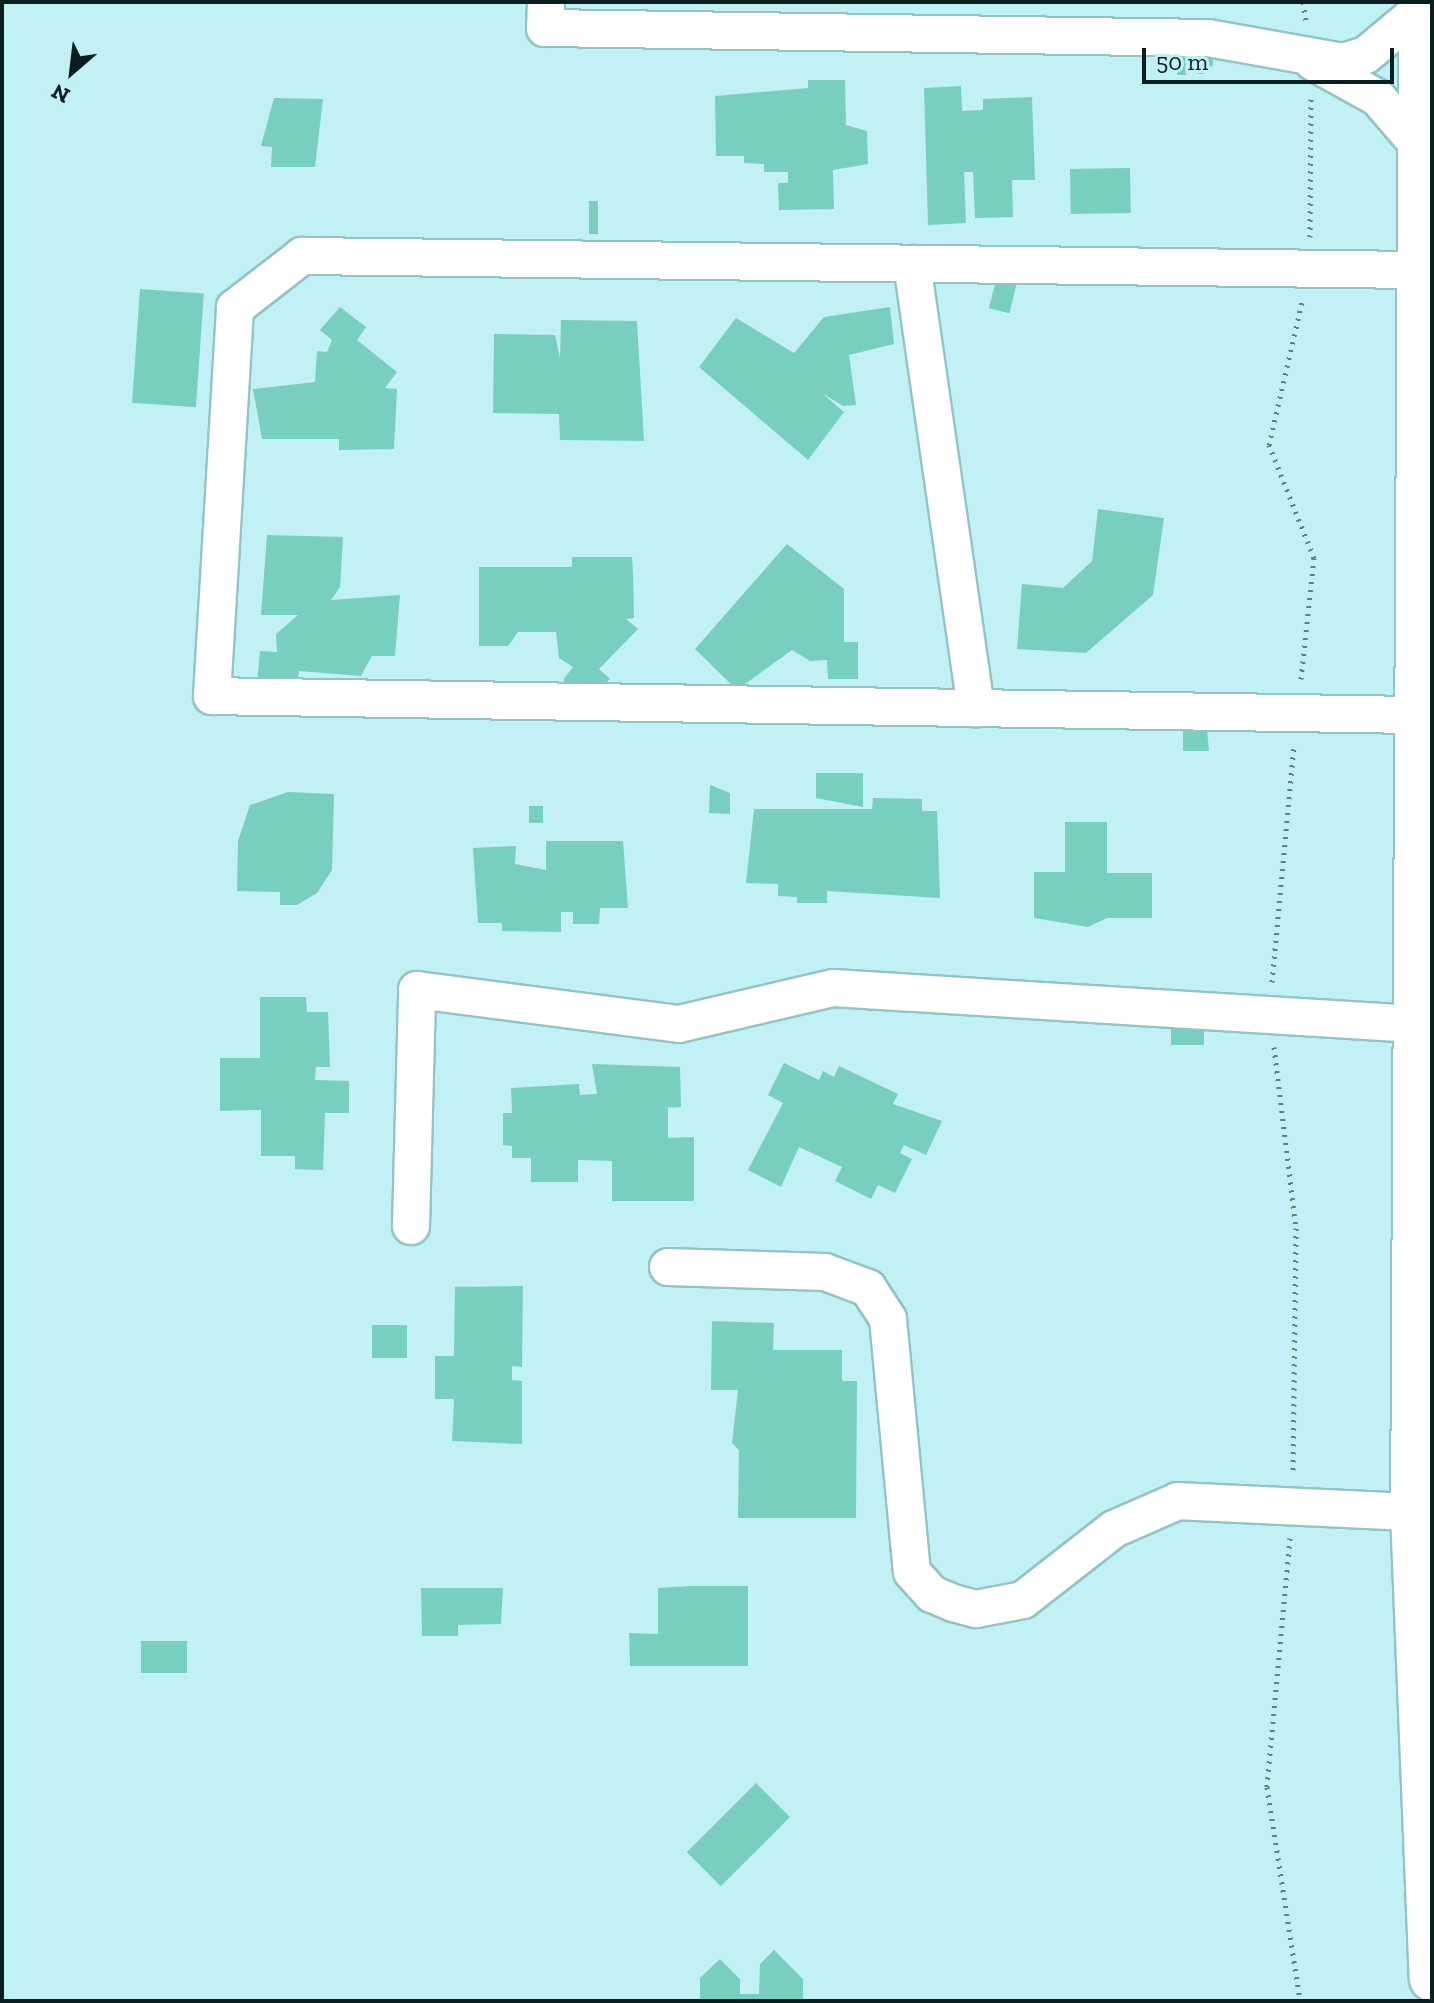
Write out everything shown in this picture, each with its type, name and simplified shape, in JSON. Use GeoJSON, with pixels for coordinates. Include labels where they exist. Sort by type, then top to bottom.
{"type":"FeatureCollection","features":[{"type":"Feature","properties":{"kind":"main road"},"geometry":{"type":"LineString","coordinates":[[1421,6],[1417,270],[1413,1512],[1432,1979]]}},
{"type":"Feature","properties":{"kind":"street"},"geometry":{"type":"LineString","coordinates":[[546,2],[545,28],[1208,38],[1312,61],[1378,98],[1419,146]]}},
{"type":"Feature","properties":{"kind":"street"},"geometry":{"type":"LineString","coordinates":[[1312,61],[1366,55],[1421,6]]}},
{"type":"Feature","properties":{"kind":"street"},"geometry":{"type":"LineString","coordinates":[[1415,715],[212,696],[235,308],[302,256],[1417,270]]}},
{"type":"Feature","properties":{"kind":"street"},"geometry":{"type":"LineString","coordinates":[[912,264],[976,708]]}},
{"type":"Feature","properties":{"kind":"street"},"geometry":{"type":"LineString","coordinates":[[411,1226],[417,990],[679,1024],[833,988],[1414,1024]]}},
{"type":"Feature","properties":{"kind":"street"},"geometry":{"type":"LineString","coordinates":[[668,1267],[825,1272],[868,1288],[888,1319],[912,1572],[932,1594],[953,1603],[976,1609],[1023,1600],[1114,1529],[1178,1501],[1413,1512]]}},
{"type":"Feature","properties":{"kind":"building"},"geometry":{"type":"Polygon","coordinates":[[[1201,50],[1212,57],[1213,62],[1206,73],[1201,74],[1190,67],[1189,62],[1196,51],[1201,50]]]}},
{"type":"Feature","properties":{"kind":"building"},"geometry":{"type":"Polygon","coordinates":[[[1177,57],[1186,57],[1186,75],[1177,75],[1177,57]]]}},
{"type":"Feature","properties":{"kind":"building"},"geometry":{"type":"Polygon","coordinates":[[[808,80],[845,80],[846,125],[867,131],[868,164],[833,170],[834,209],[779,210],[778,183],[788,183],[788,172],[764,172],[764,164],[744,163],[744,156],[716,156],[715,96],[808,88],[808,80]]]}},
{"type":"Feature","properties":{"kind":"building"},"geometry":{"type":"Polygon","coordinates":[[[961,86],[962,111],[983,110],[983,99],[1032,97],[1035,180],[1012,180],[1013,217],[975,218],[973,172],[964,172],[966,223],[928,225],[924,88],[961,86]]]}},
{"type":"Feature","properties":{"kind":"building"},"geometry":{"type":"Polygon","coordinates":[[[274,98],[323,99],[315,167],[271,167],[272,147],[261,146],[274,98]]]}},
{"type":"Feature","properties":{"kind":"building"},"geometry":{"type":"Polygon","coordinates":[[[1130,168],[1131,213],[1071,214],[1070,169],[1130,168]]]}},
{"type":"Feature","properties":{"kind":"building"},"geometry":{"type":"Polygon","coordinates":[[[589,201],[598,201],[598,234],[589,234],[589,201]]]}},
{"type":"Feature","properties":{"kind":"building"},"geometry":{"type":"Polygon","coordinates":[[[996,280],[1016,285],[1009,313],[989,308],[996,280]]]}},
{"type":"Feature","properties":{"kind":"building"},"geometry":{"type":"Polygon","coordinates":[[[140,289],[204,293],[196,407],[132,403],[140,289]]]}},
{"type":"Feature","properties":{"kind":"building"},"geometry":{"type":"Polygon","coordinates":[[[340,307],[366,327],[357,340],[397,372],[385,388],[397,389],[394,449],[339,450],[339,439],[262,439],[253,389],[315,382],[317,351],[327,352],[332,340],[320,330],[340,307]]]}},
{"type":"Feature","properties":{"kind":"building"},"geometry":{"type":"Polygon","coordinates":[[[890,307],[894,344],[849,355],[856,405],[843,406],[822,393],[844,412],[808,460],[699,367],[736,318],[794,353],[824,317],[890,307]]]}},
{"type":"Feature","properties":{"kind":"building"},"geometry":{"type":"Polygon","coordinates":[[[561,320],[637,321],[644,441],[560,440],[559,414],[493,413],[494,334],[555,335],[560,358],[561,320]]]}},
{"type":"Feature","properties":{"kind":"building"},"geometry":{"type":"Polygon","coordinates":[[[1098,509],[1164,518],[1153,595],[1086,653],[1017,649],[1022,584],[1063,588],[1092,561],[1098,509]]]}},
{"type":"Feature","properties":{"kind":"building"},"geometry":{"type":"Polygon","coordinates":[[[267,535],[343,537],[340,587],[331,600],[400,595],[395,656],[372,656],[361,676],[299,671],[297,688],[257,684],[260,651],[277,652],[276,634],[298,615],[261,615],[267,535]]]}},
{"type":"Feature","properties":{"kind":"building"},"geometry":{"type":"Polygon","coordinates":[[[787,544],[844,589],[844,642],[858,642],[858,679],[828,679],[827,660],[810,661],[792,650],[737,690],[695,649],[787,544]]]}},
{"type":"Feature","properties":{"kind":"building"},"geometry":{"type":"Polygon","coordinates":[[[572,557],[632,557],[634,618],[626,619],[638,629],[599,669],[610,679],[585,703],[563,680],[573,667],[559,658],[556,632],[518,632],[508,646],[479,646],[479,567],[572,567],[572,557]]]}},
{"type":"Feature","properties":{"kind":"building"},"geometry":{"type":"Polygon","coordinates":[[[1183,702],[1207,729],[1209,751],[1183,751],[1183,702]]]}},
{"type":"Feature","properties":{"kind":"building"},"geometry":{"type":"Polygon","coordinates":[[[816,773],[863,773],[863,807],[816,798],[816,773]]]}},
{"type":"Feature","properties":{"kind":"building"},"geometry":{"type":"Polygon","coordinates":[[[710,785],[730,793],[730,814],[709,813],[710,785]]]}},
{"type":"Feature","properties":{"kind":"building"},"geometry":{"type":"Polygon","coordinates":[[[288,792],[334,794],[332,870],[317,893],[297,905],[280,905],[280,892],[237,891],[238,841],[250,805],[288,792]]]}},
{"type":"Feature","properties":{"kind":"building"},"geometry":{"type":"Polygon","coordinates":[[[873,798],[922,799],[922,811],[937,811],[940,898],[827,891],[827,903],[797,903],[797,897],[778,896],[778,884],[746,883],[754,809],[872,809],[873,798]]]}},
{"type":"Feature","properties":{"kind":"building"},"geometry":{"type":"Polygon","coordinates":[[[529,806],[543,806],[543,823],[529,823],[529,806]]]}},
{"type":"Feature","properties":{"kind":"building"},"geometry":{"type":"Polygon","coordinates":[[[1065,822],[1107,822],[1107,873],[1152,873],[1152,918],[1107,918],[1088,927],[1034,918],[1034,872],[1065,872],[1065,822]]]}},
{"type":"Feature","properties":{"kind":"building"},"geometry":{"type":"Polygon","coordinates":[[[546,841],[623,841],[628,908],[600,908],[599,924],[573,924],[573,912],[561,912],[561,932],[502,931],[502,923],[478,923],[473,848],[516,846],[515,864],[546,870],[546,841]]]}},
{"type":"Feature","properties":{"kind":"building"},"geometry":{"type":"Polygon","coordinates":[[[260,997],[306,997],[307,1012],[328,1012],[330,1067],[316,1067],[315,1080],[349,1081],[349,1113],[325,1113],[323,1170],[295,1169],[295,1156],[261,1156],[261,1110],[220,1111],[220,1058],[260,1058],[260,997]]]}},
{"type":"Feature","properties":{"kind":"building"},"geometry":{"type":"Polygon","coordinates":[[[1171,1015],[1204,1015],[1204,1045],[1171,1045],[1171,1015]]]}},
{"type":"Feature","properties":{"kind":"building"},"geometry":{"type":"Polygon","coordinates":[[[784,1063],[819,1080],[823,1071],[834,1077],[839,1066],[898,1094],[893,1104],[942,1121],[926,1155],[904,1145],[900,1153],[912,1159],[895,1193],[878,1185],[871,1199],[835,1181],[842,1167],[799,1147],[781,1187],[748,1170],[783,1103],[768,1095],[784,1063]]]}},
{"type":"Feature","properties":{"kind":"building"},"geometry":{"type":"Polygon","coordinates":[[[592,1064],[680,1067],[681,1107],[661,1108],[668,1108],[668,1138],[694,1137],[694,1201],[612,1201],[612,1161],[578,1160],[578,1182],[531,1182],[531,1158],[512,1158],[512,1146],[503,1145],[503,1113],[512,1113],[511,1088],[579,1084],[580,1095],[597,1094],[592,1064]]]}},
{"type":"Feature","properties":{"kind":"building"},"geometry":{"type":"Polygon","coordinates":[[[523,1286],[522,1367],[512,1366],[512,1380],[522,1381],[522,1444],[452,1441],[454,1399],[435,1399],[435,1356],[454,1356],[455,1287],[523,1286]]]}},
{"type":"Feature","properties":{"kind":"building"},"geometry":{"type":"Polygon","coordinates":[[[712,1321],[774,1323],[773,1350],[842,1350],[842,1381],[857,1381],[856,1518],[738,1518],[739,1450],[732,1443],[738,1390],[711,1390],[712,1321]]]}},
{"type":"Feature","properties":{"kind":"building"},"geometry":{"type":"Polygon","coordinates":[[[372,1325],[407,1325],[407,1358],[372,1358],[372,1325]]]}},
{"type":"Feature","properties":{"kind":"building"},"geometry":{"type":"Polygon","coordinates":[[[748,1586],[748,1666],[630,1666],[629,1633],[658,1634],[658,1588],[748,1586]]]}},
{"type":"Feature","properties":{"kind":"building"},"geometry":{"type":"Polygon","coordinates":[[[421,1588],[503,1588],[501,1624],[458,1625],[458,1636],[422,1636],[421,1588]]]}},
{"type":"Feature","properties":{"kind":"building"},"geometry":{"type":"Polygon","coordinates":[[[141,1641],[187,1641],[187,1673],[141,1673],[141,1641]]]}},
{"type":"Feature","properties":{"kind":"building"},"geometry":{"type":"Polygon","coordinates":[[[756,1783],[790,1817],[721,1886],[687,1852],[756,1783]]]}},
{"type":"Feature","properties":{"kind":"building"},"geometry":{"type":"Polygon","coordinates":[[[774,1950],[803,1979],[803,2001],[700,2001],[700,1978],[720,1959],[740,1979],[740,1994],[759,1994],[760,1964],[774,1950]]]}}]}
